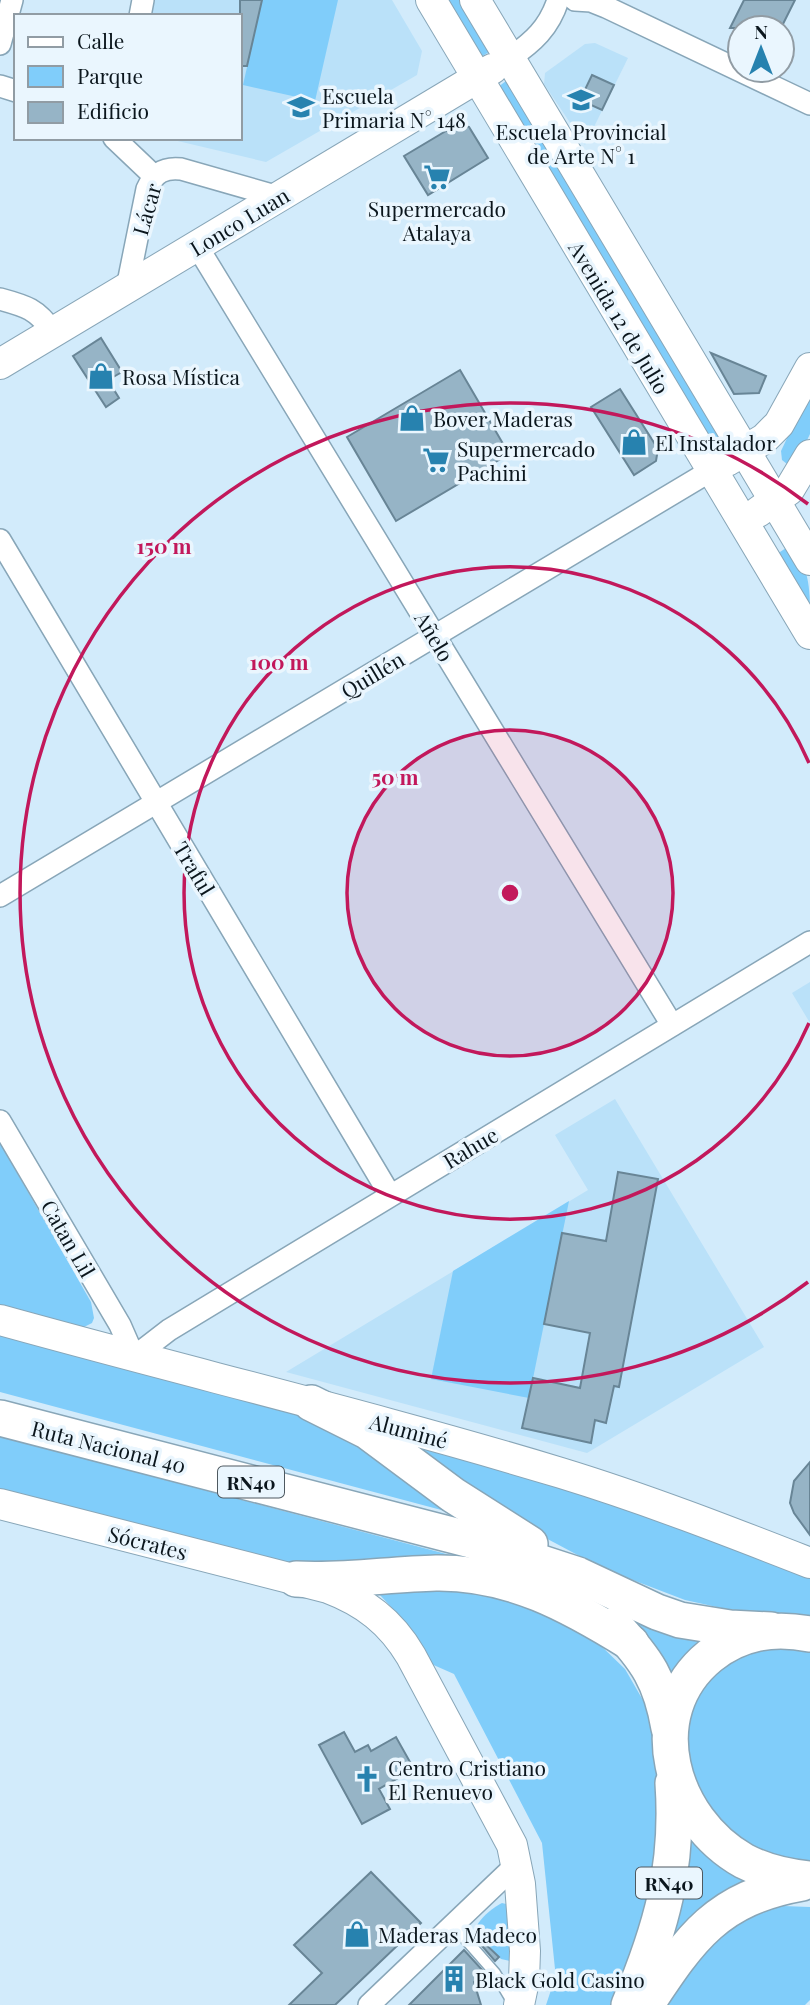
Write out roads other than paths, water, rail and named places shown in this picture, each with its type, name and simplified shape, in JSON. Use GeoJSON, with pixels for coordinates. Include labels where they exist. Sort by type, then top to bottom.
{"type":"FeatureCollection","features":[{"type":"Feature","properties":{"kind":"main road"},"geometry":{"type":"LineString","coordinates":[[311,1404],[368,1431],[478,1512],[609,1589]]}},
{"type":"Feature","properties":{"kind":"main road","name":"Ruta Nacional 40"},"geometry":{"type":"LineString","coordinates":[[0,1418],[502,1549],[578,1575],[680,1620],[704,1625],[771,1630]]}},
{"type":"Feature","properties":{"kind":"main road","name":"Ruta Nacional 40"},"geometry":{"type":"LineString","coordinates":[[502,1549],[566,1585],[591,1604],[631,1643],[659,1684],[671,1744],[675,1822],[670,1883],[663,1912],[629,2005]]}},
{"type":"Feature","properties":{"kind":"main road"},"geometry":{"type":"LineString","coordinates":[[296,1579],[344,1581],[438,1573],[479,1577],[555,1599],[631,1643]]}},
{"type":"Feature","properties":{"kind":"main road","name":"RN40"},"geometry":{"type":"LineString","coordinates":[[810,1634],[771,1630],[734,1640],[703,1662],[680,1694],[673,1713],[671,1744],[676,1781],[701,1825],[742,1860],[767,1872],[810,1881]]}},
{"type":"Feature","properties":{"kind":"main road","name":"RN40"},"geometry":{"type":"LineString","coordinates":[[646,2005],[684,1950],[700,1931],[720,1914],[757,1894],[810,1881]]}},
{"type":"Feature","properties":{"kind":"street"},"geometry":{"type":"LineString","coordinates":[[0,44],[12,0]]}},
{"type":"Feature","properties":{"kind":"street","name":"Avenida 12 de Julio"},"geometry":{"type":"LineString","coordinates":[[431,0],[810,634]]}},
{"type":"Feature","properties":{"kind":"street","name":"Avenida 12 de Julio"},"geometry":{"type":"LineString","coordinates":[[475,0],[810,561]]}},
{"type":"Feature","properties":{"kind":"street"},"geometry":{"type":"LineString","coordinates":[[510,58],[540,36],[558,0]]}},
{"type":"Feature","properties":{"kind":"street"},"geometry":{"type":"LineString","coordinates":[[575,0],[591,1],[606,7],[810,104]]}},
{"type":"Feature","properties":{"kind":"street","name":"Lonco Luan"},"geometry":{"type":"LineString","coordinates":[[0,364],[510,58]]}},
{"type":"Feature","properties":{"kind":"street"},"geometry":{"type":"LineString","coordinates":[[116,140],[154,176]]}},
{"type":"Feature","properties":{"kind":"street","name":"Lácar"},"geometry":{"type":"LineString","coordinates":[[127,288],[148,189],[154,176],[167,169],[181,169],[279,197]]}},
{"type":"Feature","properties":{"kind":"street","name":"Añelo"},"geometry":{"type":"LineString","coordinates":[[197,246],[672,1025]]}},
{"type":"Feature","properties":{"kind":"street"},"geometry":{"type":"LineString","coordinates":[[0,299],[29,307],[53,332]]}},
{"type":"Feature","properties":{"kind":"street","name":"Quillén"},"geometry":{"type":"LineString","coordinates":[[0,896],[745,451],[779,424],[810,368]]}},
{"type":"Feature","properties":{"kind":"street"},"geometry":{"type":"LineString","coordinates":[[743,522],[775,501],[796,482],[810,455]]}},
{"type":"Feature","properties":{"kind":"street","name":"Traful"},"geometry":{"type":"LineString","coordinates":[[0,540],[390,1195]]}},
{"type":"Feature","properties":{"kind":"street","name":"Rahue"},"geometry":{"type":"LineString","coordinates":[[134,1357],[169,1329],[810,942]]}},
{"type":"Feature","properties":{"kind":"street","name":"Catan Lil"},"geometry":{"type":"LineString","coordinates":[[0,1121],[120,1325],[134,1357]]}},
{"type":"Feature","properties":{"kind":"street","name":"Aluminé"},"geometry":{"type":"LineString","coordinates":[[0,1320],[562,1473],[690,1517],[810,1563]]}},
{"type":"Feature","properties":{"kind":"street","name":"Sócrates"},"geometry":{"type":"LineString","coordinates":[[0,1504],[296,1579],[348,1596],[386,1621],[400,1637],[504,1830],[517,1864],[525,1951],[524,1981],[517,2005]]}},
{"type":"Feature","properties":{"kind":"street"},"geometry":{"type":"LineString","coordinates":[[369,2005],[517,1864]]}},
{"type":"Feature","properties":{"kind":"lane"},"geometry":{"type":"LineString","coordinates":[[453,1925],[495,1973],[517,2005]]}},
{"type":"Feature","properties":{"kind":"place","name":"Escuela Provincial de Arte N° 1"},"geometry":{"type":"Point","coordinates":[581,100]}},
{"type":"Feature","properties":{"kind":"place","name":"Escuela Primaria N° 148"},"geometry":{"type":"Point","coordinates":[301,107]}},
{"type":"Feature","properties":{"kind":"place","name":"Supermercado Atalaya"},"geometry":{"type":"Point","coordinates":[437,177]}},
{"type":"Feature","properties":{"kind":"place","name":"Rosa Mística"},"geometry":{"type":"Point","coordinates":[101,376]}},
{"type":"Feature","properties":{"kind":"place","name":"Bover Maderas"},"geometry":{"type":"Point","coordinates":[412,418]}},
{"type":"Feature","properties":{"kind":"place","name":"El Instalador"},"geometry":{"type":"Point","coordinates":[634,442]}},
{"type":"Feature","properties":{"kind":"place","name":"Supermercado Pachini"},"geometry":{"type":"Point","coordinates":[436,460]}},
{"type":"Feature","properties":{"kind":"place","name":"Centro Cristiano El Renuevo"},"geometry":{"type":"Point","coordinates":[367,1779]}},
{"type":"Feature","properties":{"kind":"place","name":"Maderas Madeco"},"geometry":{"type":"Point","coordinates":[357,1934]}},
{"type":"Feature","properties":{"kind":"place","name":"Black Gold Casino"},"geometry":{"type":"Point","coordinates":[454,1979]}}]}
